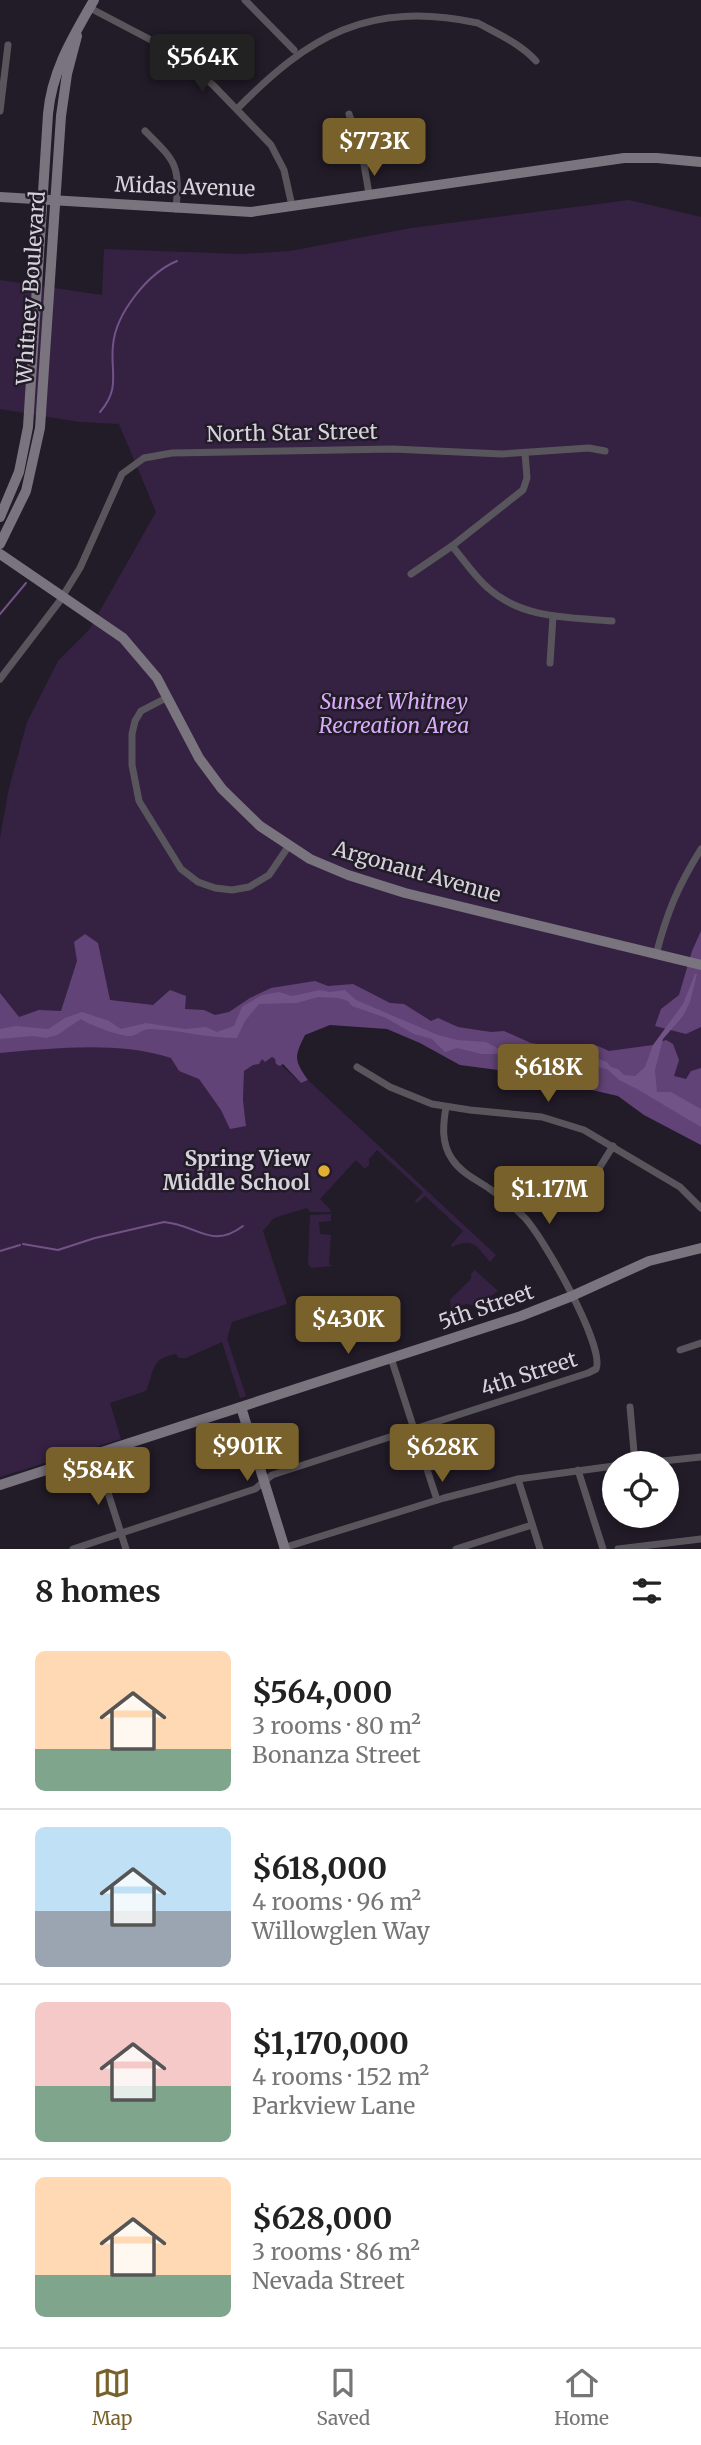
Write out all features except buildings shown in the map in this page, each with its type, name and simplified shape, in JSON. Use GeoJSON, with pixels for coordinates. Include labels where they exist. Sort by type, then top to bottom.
{"type":"FeatureCollection","features":[{"type":"Feature","properties":{"kind":"street"},"geometry":{"type":"LineString","coordinates":[[245,0],[294,50]]}},
{"type":"Feature","properties":{"kind":"street"},"geometry":{"type":"LineString","coordinates":[[92,4],[187,62],[237,109],[278,156],[292,206]]}},
{"type":"Feature","properties":{"kind":"street","name":"Whitney Boulevard"},"geometry":{"type":"LineString","coordinates":[[0,517],[14,486],[26,441],[52,85],[63,55],[92,4]]}},
{"type":"Feature","properties":{"kind":"street"},"geometry":{"type":"LineString","coordinates":[[452,10],[521,48],[536,61]]}},
{"type":"Feature","properties":{"kind":"street","name":"Whitney Boulevard"},"geometry":{"type":"LineString","coordinates":[[0,544],[26,491],[40,428],[64,88],[78,30]]}},
{"type":"Feature","properties":{"kind":"street"},"geometry":{"type":"LineString","coordinates":[[237,109],[308,38]]}},
{"type":"Feature","properties":{"kind":"street"},"geometry":{"type":"LineString","coordinates":[[0,111],[8,45]]}},
{"type":"Feature","properties":{"kind":"street"},"geometry":{"type":"LineString","coordinates":[[349,114],[362,152],[369,194]]}},
{"type":"Feature","properties":{"kind":"street"},"geometry":{"type":"LineString","coordinates":[[145,131],[168,153],[176,167],[176,209]]}},
{"type":"Feature","properties":{"kind":"street","name":"Midas Avenue"},"geometry":{"type":"LineString","coordinates":[[0,197],[241,212],[624,158],[701,162]]}},
{"type":"Feature","properties":{"kind":"street","name":"North Star Street"},"geometry":{"type":"LineString","coordinates":[[0,679],[63,596],[89,551],[117,482],[128,468],[144,458],[172,453],[393,449],[484,454],[589,448],[605,450]]}},
{"type":"Feature","properties":{"kind":"street"},"geometry":{"type":"LineString","coordinates":[[411,574],[452,546],[523,489],[527,478],[525,453]]}},
{"type":"Feature","properties":{"kind":"street"},"geometry":{"type":"LineString","coordinates":[[452,546],[478,579],[500,598],[527,611],[612,621]]}},
{"type":"Feature","properties":{"kind":"street","name":"Argonaut Avenue"},"geometry":{"type":"LineString","coordinates":[[0,554],[123,638],[150,668],[200,758],[222,789],[260,826],[288,846],[328,868],[405,893],[701,965]]}},
{"type":"Feature","properties":{"kind":"street"},"geometry":{"type":"LineString","coordinates":[[550,663],[553,616]]}},
{"type":"Feature","properties":{"kind":"street"},"geometry":{"type":"LineString","coordinates":[[168,697],[145,709],[136,719],[132,734],[132,765],[139,802],[181,869],[198,881],[215,888],[232,890],[249,887],[269,875],[288,846]]}},
{"type":"Feature","properties":{"kind":"street"},"geometry":{"type":"LineString","coordinates":[[656,955],[669,908],[701,849]]}},
{"type":"Feature","properties":{"kind":"street"},"geometry":{"type":"LineString","coordinates":[[357,1067],[402,1093],[446,1107],[554,1119],[584,1130],[688,1193],[701,1208]]}},
{"type":"Feature","properties":{"kind":"street"},"geometry":{"type":"LineString","coordinates":[[446,1107],[444,1138],[452,1160],[528,1221],[547,1248],[572,1296]]}},
{"type":"Feature","properties":{"kind":"street"},"geometry":{"type":"LineString","coordinates":[[593,1178],[613,1146]]}},
{"type":"Feature","properties":{"kind":"street","name":"5th Street"},"geometry":{"type":"LineString","coordinates":[[0,1486],[532,1312],[633,1267],[667,1255],[701,1248]]}},
{"type":"Feature","properties":{"kind":"street","name":"4th Street"},"geometry":{"type":"LineString","coordinates":[[73,1549],[255,1489],[272,1475],[588,1373],[598,1366],[598,1360],[572,1296]]}},
{"type":"Feature","properties":{"kind":"street"},"geometry":{"type":"LineString","coordinates":[[680,1350],[701,1343]]}},
{"type":"Feature","properties":{"kind":"street"},"geometry":{"type":"LineString","coordinates":[[391,1358],[437,1500]]}},
{"type":"Feature","properties":{"kind":"street"},"geometry":{"type":"LineString","coordinates":[[630,1406],[634,1451]]}},
{"type":"Feature","properties":{"kind":"street"},"geometry":{"type":"LineString","coordinates":[[241,1407],[283,1549],[437,1500],[518,1479],[602,1467]]}},
{"type":"Feature","properties":{"kind":"street"},"geometry":{"type":"LineString","coordinates":[[96,1455],[126,1549]]}},
{"type":"Feature","properties":{"kind":"street"},"geometry":{"type":"LineString","coordinates":[[679,1459],[701,1457]]}},
{"type":"Feature","properties":{"kind":"street"},"geometry":{"type":"LineString","coordinates":[[578,1470],[603,1549]]}},
{"type":"Feature","properties":{"kind":"street"},"geometry":{"type":"LineString","coordinates":[[518,1479],[540,1549]]}},
{"type":"Feature","properties":{"kind":"street"},"geometry":{"type":"LineString","coordinates":[[456,1549],[532,1525]]}},
{"type":"Feature","properties":{"kind":"street"},"geometry":{"type":"LineString","coordinates":[[618,1549],[701,1539]]}},
{"type":"Feature","properties":{"kind":"green space","name":"Sunset Whitney Recreation Area"},"geometry":{"type":"Polygon","coordinates":[[[629,200],[701,217],[701,1145],[644,1115],[618,1096],[514,1072],[460,1065],[387,1029],[349,1019],[200,1047],[246,1125],[244,1071],[262,1058],[265,1062],[272,1057],[301,1083],[308,1080],[496,1255],[490,1262],[470,1243],[452,1247],[463,1231],[425,1196],[417,1203],[415,1201],[423,1192],[377,1150],[365,1169],[356,1160],[320,1199],[331,1212],[310,1212],[307,1208],[274,1218],[263,1231],[287,1304],[232,1322],[227,1339],[246,1396],[240,1398],[222,1342],[186,1358],[179,1358],[176,1354],[167,1356],[154,1367],[146,1391],[110,1403],[121,1439],[0,1477],[0,839],[8,792],[27,722],[58,661],[89,630],[156,512],[119,424],[79,422],[0,409],[0,280],[102,295],[104,249],[241,254],[290,251],[411,228],[629,200]]]}},
{"type":"Feature","properties":{"kind":"green space"},"geometry":{"type":"Polygon","coordinates":[[[331,1214],[331,1221],[319,1222],[320,1234],[331,1235],[329,1264],[333,1266],[311,1268],[308,1264],[310,1215],[331,1214]]]}},
{"type":"Feature","properties":{"kind":"green space"},"geometry":{"type":"Polygon","coordinates":[[[475,1270],[498,1291],[477,1306],[466,1304],[451,1308],[450,1300],[471,1279],[475,1270]]]}},
{"type":"Feature","properties":{"kind":"shaded area"},"geometry":{"type":"Polygon","coordinates":[[[701,931],[701,1027],[686,1034],[655,1026],[661,1009],[679,995],[701,931]]]}},
{"type":"Feature","properties":{"kind":"shaded area"},"geometry":{"type":"Polygon","coordinates":[[[85,934],[98,943],[110,1000],[153,1005],[170,990],[186,996],[185,1009],[204,1010],[215,1015],[229,1012],[271,988],[315,981],[328,986],[353,984],[390,1003],[404,1004],[431,1021],[438,1018],[458,1027],[491,1032],[504,1031],[531,1043],[557,1047],[577,1044],[598,1046],[609,1051],[653,1045],[666,1040],[673,1044],[679,1060],[674,1076],[686,1079],[691,1071],[701,1068],[701,1145],[644,1115],[618,1096],[514,1072],[460,1065],[387,1029],[330,1025],[305,1035],[297,1058],[308,1080],[301,1083],[283,1064],[276,1064],[272,1057],[265,1062],[262,1059],[259,1064],[244,1071],[246,1126],[230,1129],[221,1110],[199,1079],[179,1071],[171,1058],[130,1049],[108,1048],[0,1053],[0,993],[19,1017],[39,1010],[61,1011],[77,961],[74,942],[85,934]]]}},
{"type":"Feature","properties":{"kind":"shaded area"},"geometry":{"type":"Polygon","coordinates":[[[695,974],[690,1002],[683,1016],[663,1039],[655,1070],[657,1092],[671,1092],[701,1109],[701,1127],[619,1080],[607,1069],[598,1067],[589,1071],[542,1065],[517,1060],[504,1054],[482,1054],[457,1048],[445,1052],[432,1039],[414,1034],[386,1018],[338,998],[318,997],[297,1003],[259,1004],[245,1021],[237,1038],[151,1029],[126,1036],[104,1030],[81,1019],[57,1035],[46,1038],[33,1036],[0,1039],[0,1029],[16,1026],[48,1029],[65,1018],[82,1012],[109,1021],[121,1029],[146,1023],[185,1029],[206,1027],[217,1032],[234,1026],[242,1007],[262,995],[279,992],[292,996],[320,990],[345,990],[356,1000],[438,1035],[457,1040],[486,1042],[501,1050],[515,1051],[548,1061],[599,1059],[624,1075],[635,1076],[645,1067],[653,1045],[683,1004],[695,974]]]}},
{"type":"Feature","properties":{"kind":"waterway"},"geometry":{"type":"LineString","coordinates":[[100,412],[113,387],[113,345],[120,320],[145,284],[177,261]]}},
{"type":"Feature","properties":{"kind":"waterway"},"geometry":{"type":"LineString","coordinates":[[0,614],[26,583]]}},
{"type":"Feature","properties":{"kind":"waterway"},"geometry":{"type":"LineString","coordinates":[[23,1244],[58,1250],[95,1238],[164,1222],[213,1236],[232,1233],[243,1226]]}},
{"type":"Feature","properties":{"kind":"waterway"},"geometry":{"type":"LineString","coordinates":[[0,1251],[20,1245]]}},
{"type":"Feature","properties":{"kind":"place","name":"Spring View Middle School"},"geometry":{"type":"Point","coordinates":[324,1171]}}]}
